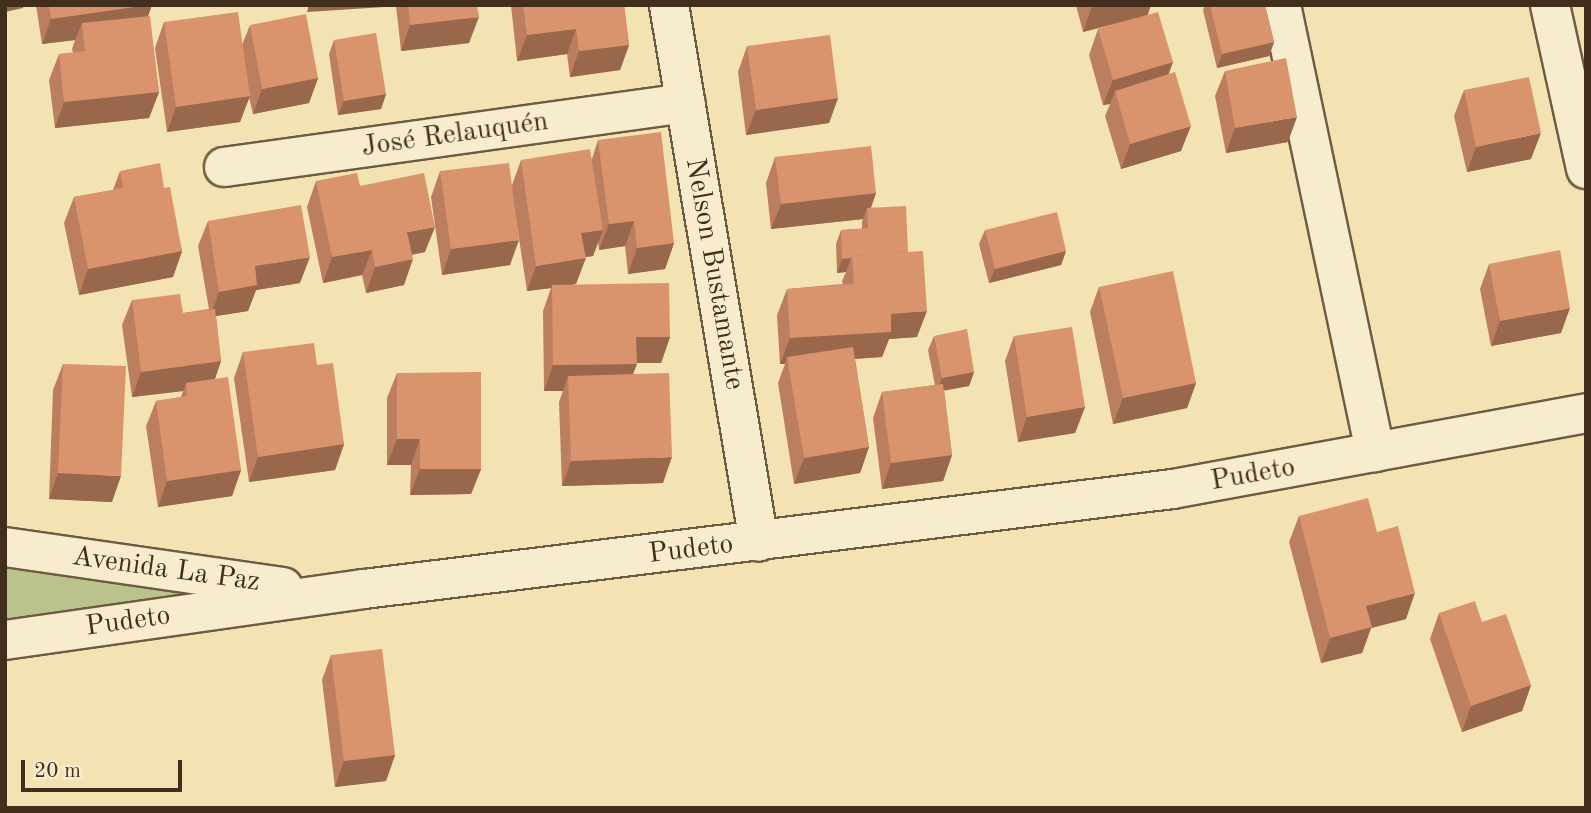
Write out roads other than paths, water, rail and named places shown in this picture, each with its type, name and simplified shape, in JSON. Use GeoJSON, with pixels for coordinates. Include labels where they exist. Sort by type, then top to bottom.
{"type":"FeatureCollection","features":[{"type":"Feature","properties":{"kind":"street","name":"Nelson Bustamante"},"geometry":{"type":"LineString","coordinates":[[669,5],[759,542]]}},
{"type":"Feature","properties":{"kind":"street"},"geometry":{"type":"LineString","coordinates":[[1282,5],[1375,452]]}},
{"type":"Feature","properties":{"kind":"street"},"geometry":{"type":"LineString","coordinates":[[1550,5],[1586,169]]}},
{"type":"Feature","properties":{"kind":"street","name":"José Relauquén"},"geometry":{"type":"LineString","coordinates":[[224,167],[686,103]]}},
{"type":"Feature","properties":{"kind":"street","name":"Pudeto"},"geometry":{"type":"LineString","coordinates":[[5,640],[326,594],[1173,489],[1586,413]]}},
{"type":"Feature","properties":{"kind":"street","name":"Avenida La Paz"},"geometry":{"type":"LineString","coordinates":[[5,547],[326,594]]}}]}
